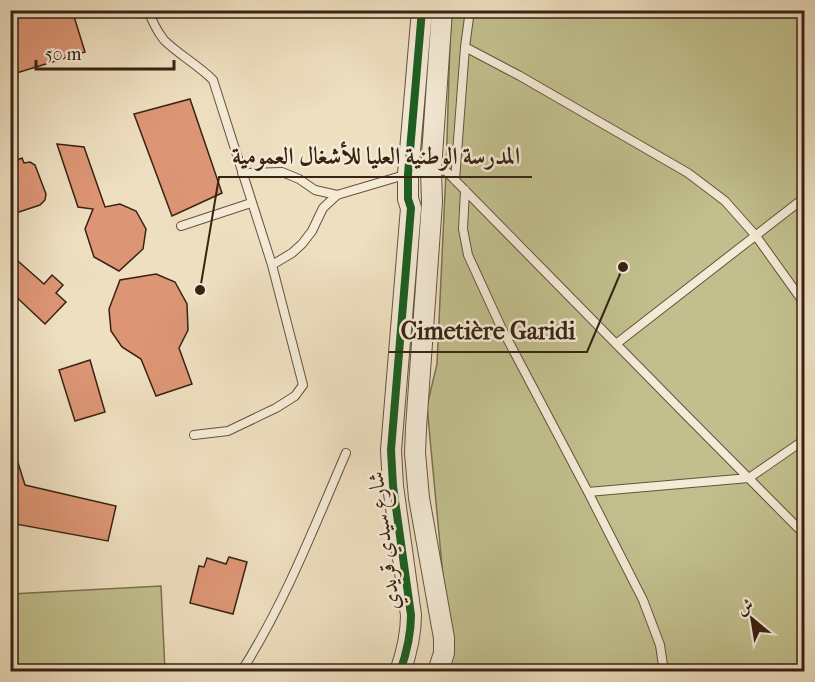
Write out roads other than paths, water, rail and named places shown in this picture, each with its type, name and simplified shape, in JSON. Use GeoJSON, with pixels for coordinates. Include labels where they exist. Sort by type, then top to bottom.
{"type":"FeatureCollection","features":[{"type":"Feature","properties":{"kind":"street","name":"شارع سيدي قريدي"},"geometry":{"type":"LineString","coordinates":[[400,672],[411,635],[411,615],[393,486],[391,450],[411,208],[408,199],[408,174],[422,10]]}},
{"type":"Feature","properties":{"kind":"street","name":"شارع سيدي قريدي"},"geometry":{"type":"LineString","coordinates":[[438,672],[444,653],[444,638],[419,498],[416,453],[442,10]]}},
{"type":"Feature","properties":{"kind":"lane"},"geometry":{"type":"LineString","coordinates":[[148,10],[155,27],[165,40],[213,80],[272,265],[303,385],[295,396],[276,408],[228,431],[194,435]]}},
{"type":"Feature","properties":{"kind":"lane"},"geometry":{"type":"LineString","coordinates":[[455,180],[470,10]]}},
{"type":"Feature","properties":{"kind":"lane"},"geometry":{"type":"LineString","coordinates":[[790,10],[804,15]]}},
{"type":"Feature","properties":{"kind":"lane"},"geometry":{"type":"LineString","coordinates":[[465,47],[520,76],[688,173],[724,201],[756,236],[804,303]]}},
{"type":"Feature","properties":{"kind":"lane"},"geometry":{"type":"LineString","coordinates":[[272,265],[302,244],[312,231],[323,208],[337,195],[408,174],[431,170],[446,171],[804,534]]}},
{"type":"Feature","properties":{"kind":"lane"},"geometry":{"type":"LineString","coordinates":[[242,173],[282,172],[299,179],[315,190],[337,195]]}},
{"type":"Feature","properties":{"kind":"lane"},"geometry":{"type":"LineString","coordinates":[[465,190],[463,229],[468,255],[501,327],[643,600],[660,645],[664,672]]}},
{"type":"Feature","properties":{"kind":"lane"},"geometry":{"type":"LineString","coordinates":[[616,344],[804,198]]}},
{"type":"Feature","properties":{"kind":"lane"},"geometry":{"type":"LineString","coordinates":[[181,226],[252,203]]}},
{"type":"Feature","properties":{"kind":"lane"},"geometry":{"type":"LineString","coordinates":[[588,492],[749,478],[804,440]]}},
{"type":"Feature","properties":{"kind":"lane"},"geometry":{"type":"LineString","coordinates":[[241,672],[286,594],[346,453]]}},
{"type":"Feature","properties":{"kind":"place","name":"Cimetière Garidi"},"geometry":{"type":"Point","coordinates":[623,267]}},
{"type":"Feature","properties":{"kind":"place","name":"المدرسة الوطنية العليا للأشغال العمومية"},"geometry":{"type":"Point","coordinates":[200,290]}}]}
